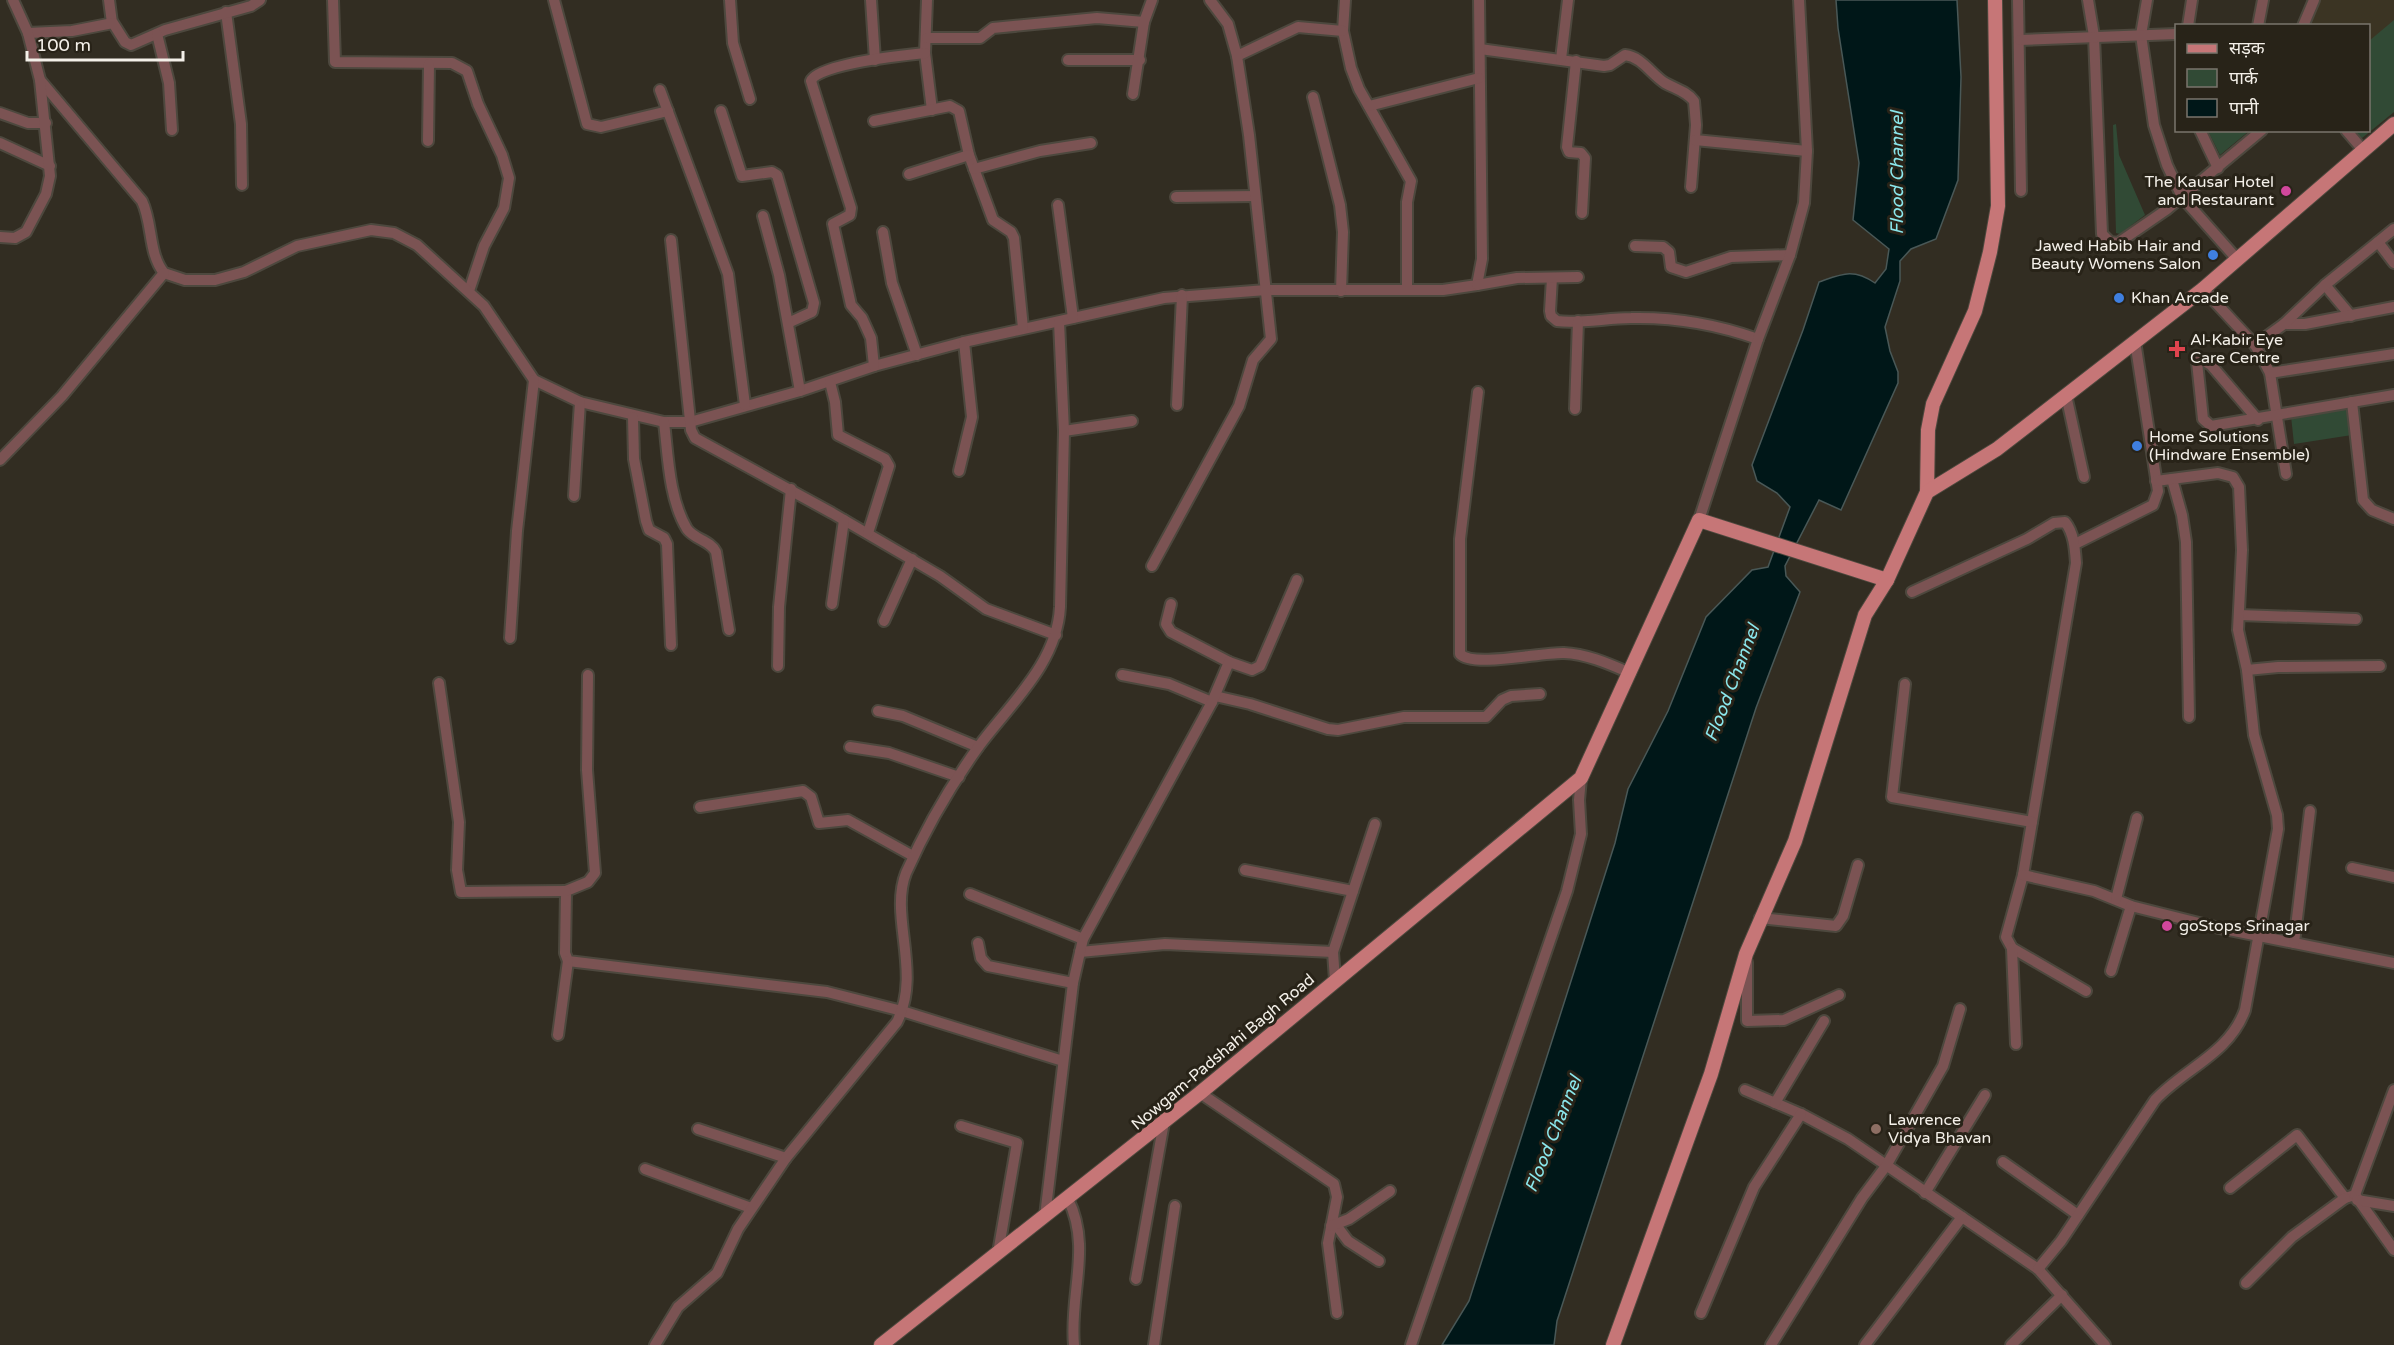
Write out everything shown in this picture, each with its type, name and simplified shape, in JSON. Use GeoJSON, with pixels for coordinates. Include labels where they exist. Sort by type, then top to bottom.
{"type":"FeatureCollection","features":[{"type":"Feature","properties":{"kind":"main road"},"geometry":{"type":"LineString","coordinates":[[1613,1345],[1711,1074],[1747,953],[1760,918],[1795,841],[1866,615],[1887,580],[1928,492],[1928,430],[1933,404],[1975,311],[1990,252],[1998,206],[2000,158],[1995,0]]}},
{"type":"Feature","properties":{"kind":"main road"},"geometry":{"type":"LineString","coordinates":[[1928,492],[1997,449],[2203,289],[2236,258],[2394,124]]}},
{"type":"Feature","properties":{"kind":"main road"},"geometry":{"type":"LineString","coordinates":[[1581,778],[1699,520],[1887,580]]}},
{"type":"Feature","properties":{"kind":"main road","name":"Nowgam-Padshahi Bagh Road"},"geometry":{"type":"LineString","coordinates":[[881,1345],[1200,1093],[1581,778]]}},
{"type":"Feature","properties":{"kind":"street"},"geometry":{"type":"LineString","coordinates":[[0,237],[15,238],[26,232],[46,194],[50,166],[40,80],[28,33],[13,0]]}},
{"type":"Feature","properties":{"kind":"street"},"geometry":{"type":"LineString","coordinates":[[109,0],[112,23]]}},
{"type":"Feature","properties":{"kind":"street"},"geometry":{"type":"LineString","coordinates":[[28,33],[66,32],[112,23],[117,25],[128,44],[135,44],[157,34],[251,6],[260,0]]}},
{"type":"Feature","properties":{"kind":"street"},"geometry":{"type":"LineString","coordinates":[[333,0],[335,62],[457,63],[467,71],[478,104],[502,155],[509,178],[504,208],[484,246],[469,291]]}},
{"type":"Feature","properties":{"kind":"street"},"geometry":{"type":"LineString","coordinates":[[554,0],[587,124],[601,127],[669,111]]}},
{"type":"Feature","properties":{"kind":"street"},"geometry":{"type":"LineString","coordinates":[[730,0],[733,43],[750,99]]}},
{"type":"Feature","properties":{"kind":"street"},"geometry":{"type":"LineString","coordinates":[[871,0],[875,60]]}},
{"type":"Feature","properties":{"kind":"street"},"geometry":{"type":"LineString","coordinates":[[927,0],[925,53],[932,110]]}},
{"type":"Feature","properties":{"kind":"street"},"geometry":{"type":"LineString","coordinates":[[1133,94],[1144,22],[1152,0]]}},
{"type":"Feature","properties":{"kind":"street"},"geometry":{"type":"LineString","coordinates":[[1152,566],[1236,413],[1253,360],[1269,343],[1266,290],[1237,56],[1228,24],[1210,0]]}},
{"type":"Feature","properties":{"kind":"street"},"geometry":{"type":"LineString","coordinates":[[1345,0],[1343,30],[1351,68],[1411,182],[1407,202],[1407,290]]}},
{"type":"Feature","properties":{"kind":"street"},"geometry":{"type":"LineString","coordinates":[[1478,285],[1482,259],[1479,0]]}},
{"type":"Feature","properties":{"kind":"street"},"geometry":{"type":"LineString","coordinates":[[1561,59],[1568,0]]}},
{"type":"Feature","properties":{"kind":"street"},"geometry":{"type":"LineString","coordinates":[[1699,520],[1758,339],[1790,255],[1804,203],[1807,151],[1799,0]]}},
{"type":"Feature","properties":{"kind":"street"},"geometry":{"type":"LineString","coordinates":[[2018,0],[2021,192]]}},
{"type":"Feature","properties":{"kind":"street"},"geometry":{"type":"LineString","coordinates":[[2088,0],[2094,36],[2102,234],[2110,242],[2118,243],[2182,197],[2260,132]]}},
{"type":"Feature","properties":{"kind":"street"},"geometry":{"type":"LineString","coordinates":[[2147,0],[2141,35],[2154,125],[2167,165],[2182,197],[2236,258]]}},
{"type":"Feature","properties":{"kind":"street"},"geometry":{"type":"LineString","coordinates":[[2187,24],[2192,0]]}},
{"type":"Feature","properties":{"kind":"street"},"geometry":{"type":"LineString","coordinates":[[2258,24],[2263,0]]}},
{"type":"Feature","properties":{"kind":"street"},"geometry":{"type":"LineString","coordinates":[[2304,24],[2314,0]]}},
{"type":"Feature","properties":{"kind":"street"},"geometry":{"type":"LineString","coordinates":[[226,12],[241,124],[242,185]]}},
{"type":"Feature","properties":{"kind":"street"},"geometry":{"type":"LineString","coordinates":[[927,38],[980,38],[993,28],[1087,19],[1144,22]]}},
{"type":"Feature","properties":{"kind":"street"},"geometry":{"type":"LineString","coordinates":[[1237,56],[1298,27],[1343,30]]}},
{"type":"Feature","properties":{"kind":"street"},"geometry":{"type":"LineString","coordinates":[[157,34],[169,83],[172,130]]}},
{"type":"Feature","properties":{"kind":"street"},"geometry":{"type":"LineString","coordinates":[[2020,40],[2175,34]]}},
{"type":"Feature","properties":{"kind":"street"},"geometry":{"type":"LineString","coordinates":[[1480,49],[1608,66],[1625,55],[1638,59],[1660,79],[1683,91],[1694,100],[1695,140],[1691,187]]}},
{"type":"Feature","properties":{"kind":"street"},"geometry":{"type":"LineString","coordinates":[[874,366],[871,338],[862,318],[851,305],[834,236],[833,224],[850,215],[851,208],[811,81],[813,76],[820,73],[875,60],[925,53]]}},
{"type":"Feature","properties":{"kind":"street"},"geometry":{"type":"LineString","coordinates":[[1068,60],[1140,60]]}},
{"type":"Feature","properties":{"kind":"street"},"geometry":{"type":"LineString","coordinates":[[1576,62],[1567,147],[1569,152],[1581,153],[1585,158],[1582,213]]}},
{"type":"Feature","properties":{"kind":"street"},"geometry":{"type":"LineString","coordinates":[[428,141],[429,64]]}},
{"type":"Feature","properties":{"kind":"street"},"geometry":{"type":"LineString","coordinates":[[1369,106],[1479,78]]}},
{"type":"Feature","properties":{"kind":"street"},"geometry":{"type":"LineString","coordinates":[[40,80],[142,201],[150,221],[155,259],[164,273],[185,280],[215,280],[244,272],[297,246],[371,230],[406,238],[417,245],[484,306],[534,380],[580,402],[633,417],[664,422],[690,422],[830,382],[874,366],[964,342],[1182,295],[1266,290],[1459,289],[1517,278],[1578,277]]}},
{"type":"Feature","properties":{"kind":"street"},"geometry":{"type":"LineString","coordinates":[[660,90],[728,274],[745,405]]}},
{"type":"Feature","properties":{"kind":"street"},"geometry":{"type":"LineString","coordinates":[[1313,97],[1340,205],[1343,241],[1341,291]]}},
{"type":"Feature","properties":{"kind":"street"},"geometry":{"type":"LineString","coordinates":[[874,122],[950,106],[956,108],[960,115],[969,156],[993,220],[1011,232],[1014,238],[1023,328]]}},
{"type":"Feature","properties":{"kind":"street"},"geometry":{"type":"LineString","coordinates":[[721,111],[742,176],[772,172],[777,175],[814,303],[812,312],[788,323]]}},
{"type":"Feature","properties":{"kind":"street"},"geometry":{"type":"LineString","coordinates":[[0,113],[28,123],[46,123]]}},
{"type":"Feature","properties":{"kind":"street"},"geometry":{"type":"LineString","coordinates":[[2201,132],[2218,168]]}},
{"type":"Feature","properties":{"kind":"street"},"geometry":{"type":"LineString","coordinates":[[2348,132],[2362,150]]}},
{"type":"Feature","properties":{"kind":"street"},"geometry":{"type":"LineString","coordinates":[[1695,140],[1807,151]]}},
{"type":"Feature","properties":{"kind":"street"},"geometry":{"type":"LineString","coordinates":[[0,143],[50,166]]}},
{"type":"Feature","properties":{"kind":"street"},"geometry":{"type":"LineString","coordinates":[[974,169],[1040,151],[1091,143]]}},
{"type":"Feature","properties":{"kind":"street"},"geometry":{"type":"LineString","coordinates":[[909,174],[969,156]]}},
{"type":"Feature","properties":{"kind":"street"},"geometry":{"type":"LineString","coordinates":[[1176,197],[1255,196]]}},
{"type":"Feature","properties":{"kind":"street"},"geometry":{"type":"LineString","coordinates":[[1058,205],[1073,318]]}},
{"type":"Feature","properties":{"kind":"street"},"geometry":{"type":"LineString","coordinates":[[764,216],[788,323],[800,391]]}},
{"type":"Feature","properties":{"kind":"street"},"geometry":{"type":"LineString","coordinates":[[2255,345],[2284,324],[2325,285],[2394,230]]}},
{"type":"Feature","properties":{"kind":"street"},"geometry":{"type":"LineString","coordinates":[[883,232],[892,283],[917,355]]}},
{"type":"Feature","properties":{"kind":"street"},"geometry":{"type":"LineString","coordinates":[[671,240],[690,422],[695,438],[868,533],[986,609],[1056,635]]}},
{"type":"Feature","properties":{"kind":"street"},"geometry":{"type":"LineString","coordinates":[[2378,242],[2394,263]]}},
{"type":"Feature","properties":{"kind":"street"},"geometry":{"type":"LineString","coordinates":[[1635,246],[1663,247],[1668,252],[1671,267],[1683,272],[1731,257],[1790,255]]}},
{"type":"Feature","properties":{"kind":"street"},"geometry":{"type":"LineString","coordinates":[[0,460],[62,396],[164,273]]}},
{"type":"Feature","properties":{"kind":"street"},"geometry":{"type":"LineString","coordinates":[[1552,278],[1551,316],[1561,321],[1632,318],[1684,320],[1715,324],[1758,339]]}},
{"type":"Feature","properties":{"kind":"street"},"geometry":{"type":"LineString","coordinates":[[2325,285],[2351,316]]}},
{"type":"Feature","properties":{"kind":"street"},"geometry":{"type":"LineString","coordinates":[[2203,289],[2255,345],[2270,373],[2286,474]]}},
{"type":"Feature","properties":{"kind":"street"},"geometry":{"type":"LineString","coordinates":[[1177,405],[1182,295]]}},
{"type":"Feature","properties":{"kind":"street"},"geometry":{"type":"LineString","coordinates":[[2284,324],[2297,325],[2394,308]]}},
{"type":"Feature","properties":{"kind":"street"},"geometry":{"type":"LineString","coordinates":[[1575,409],[1578,321]]}},
{"type":"Feature","properties":{"kind":"street"},"geometry":{"type":"LineString","coordinates":[[655,1345],[678,1307],[717,1274],[729,1245],[751,1208],[786,1158],[872,1053],[902,1011],[907,985],[907,955],[902,885],[913,856],[978,747],[1051,651],[1060,615],[1064,431],[1059,322]]}},
{"type":"Feature","properties":{"kind":"street"},"geometry":{"type":"LineString","coordinates":[[2075,544],[2153,505],[2157,496],[2135,341]]}},
{"type":"Feature","properties":{"kind":"street"},"geometry":{"type":"LineString","coordinates":[[959,471],[972,417],[964,342]]}},
{"type":"Feature","properties":{"kind":"street"},"geometry":{"type":"LineString","coordinates":[[2270,373],[2394,354]]}},
{"type":"Feature","properties":{"kind":"street"},"geometry":{"type":"LineString","coordinates":[[2258,420],[2207,362],[2197,362],[2203,419],[2206,423],[2217,426],[2258,420],[2278,414],[2394,395]]}},
{"type":"Feature","properties":{"kind":"street"},"geometry":{"type":"LineString","coordinates":[[510,638],[517,531],[534,380]]}},
{"type":"Feature","properties":{"kind":"street"},"geometry":{"type":"LineString","coordinates":[[830,382],[835,402],[838,435],[885,459],[889,466],[868,533]]}},
{"type":"Feature","properties":{"kind":"street"},"geometry":{"type":"LineString","coordinates":[[1479,392],[1460,539],[1460,654],[1472,659],[1533,653],[1576,654],[1630,673]]}},
{"type":"Feature","properties":{"kind":"street"},"geometry":{"type":"LineString","coordinates":[[2066,395],[2084,477]]}},
{"type":"Feature","properties":{"kind":"street"},"geometry":{"type":"LineString","coordinates":[[574,496],[580,402]]}},
{"type":"Feature","properties":{"kind":"street"},"geometry":{"type":"LineString","coordinates":[[2352,402],[2363,500],[2372,510],[2394,519]]}},
{"type":"Feature","properties":{"kind":"street"},"geometry":{"type":"LineString","coordinates":[[633,417],[634,459],[647,526],[666,540],[667,544],[671,645]]}},
{"type":"Feature","properties":{"kind":"street"},"geometry":{"type":"LineString","coordinates":[[1064,431],[1132,421]]}},
{"type":"Feature","properties":{"kind":"street"},"geometry":{"type":"LineString","coordinates":[[664,422],[673,489],[682,519],[690,532],[712,545],[716,552],[729,630]]}},
{"type":"Feature","properties":{"kind":"street"},"geometry":{"type":"LineString","coordinates":[[2038,1269],[2078,1215],[2155,1100],[2170,1084],[2210,1057],[2235,1034],[2245,1010],[2278,821],[2254,735],[2247,670],[2239,640],[2242,550],[2239,487],[2236,481],[2218,473],[2156,481]]}},
{"type":"Feature","properties":{"kind":"street"},"geometry":{"type":"LineString","coordinates":[[2172,479],[2182,514],[2186,542],[2189,717]]}},
{"type":"Feature","properties":{"kind":"street"},"geometry":{"type":"LineString","coordinates":[[777,666],[779,607],[791,489]]}},
{"type":"Feature","properties":{"kind":"street"},"geometry":{"type":"LineString","coordinates":[[832,604],[844,520]]}},
{"type":"Feature","properties":{"kind":"street"},"geometry":{"type":"LineString","coordinates":[[1912,592],[2027,539],[2054,523],[2067,524],[2075,544],[2076,563],[2023,875],[2006,933],[2012,948],[2016,1044]]}},
{"type":"Feature","properties":{"kind":"street"},"geometry":{"type":"LineString","coordinates":[[884,621],[912,560]]}},
{"type":"Feature","properties":{"kind":"street"},"geometry":{"type":"LineString","coordinates":[[1171,604],[1166,624],[1171,632],[1229,662],[1252,670],[1260,666],[1297,580]]}},
{"type":"Feature","properties":{"kind":"street"},"geometry":{"type":"LineString","coordinates":[[2239,615],[2356,619]]}},
{"type":"Feature","properties":{"kind":"street"},"geometry":{"type":"LineString","coordinates":[[1045,1216],[1073,983],[1083,939],[1213,699],[1229,662]]}},
{"type":"Feature","properties":{"kind":"street"},"geometry":{"type":"LineString","coordinates":[[2247,670],[2278,667],[2380,666]]}},
{"type":"Feature","properties":{"kind":"street"},"geometry":{"type":"LineString","coordinates":[[439,683],[459,822],[457,870],[461,892],[567,891],[588,882],[595,873],[587,770],[588,675]]}},
{"type":"Feature","properties":{"kind":"street"},"geometry":{"type":"LineString","coordinates":[[1122,675],[1169,684],[1213,699],[1250,704],[1316,726],[1338,730],[1404,717],[1486,717],[1497,704],[1511,696],[1540,694]]}},
{"type":"Feature","properties":{"kind":"street"},"geometry":{"type":"LineString","coordinates":[[1905,684],[1892,797],[2032,822]]}},
{"type":"Feature","properties":{"kind":"street"},"geometry":{"type":"LineString","coordinates":[[878,711],[903,716],[978,747]]}},
{"type":"Feature","properties":{"kind":"street"},"geometry":{"type":"LineString","coordinates":[[850,747],[889,753],[959,777]]}},
{"type":"Feature","properties":{"kind":"street"},"geometry":{"type":"LineString","coordinates":[[1411,1345],[1567,891],[1581,834],[1578,800],[1581,778]]}},
{"type":"Feature","properties":{"kind":"street"},"geometry":{"type":"LineString","coordinates":[[700,807],[803,791],[811,797],[819,823],[848,820],[913,856]]}},
{"type":"Feature","properties":{"kind":"street"},"geometry":{"type":"LineString","coordinates":[[2294,943],[2310,811]]}},
{"type":"Feature","properties":{"kind":"street"},"geometry":{"type":"LineString","coordinates":[[2116,899],[2137,818]]}},
{"type":"Feature","properties":{"kind":"street"},"geometry":{"type":"LineString","coordinates":[[1335,980],[1333,952],[1375,824]]}},
{"type":"Feature","properties":{"kind":"street"},"geometry":{"type":"LineString","coordinates":[[1760,918],[1836,926],[1843,916],[1858,865]]}},
{"type":"Feature","properties":{"kind":"street"},"geometry":{"type":"LineString","coordinates":[[2352,868],[2394,877]]}},
{"type":"Feature","properties":{"kind":"street"},"geometry":{"type":"LineString","coordinates":[[1245,870],[1353,891]]}},
{"type":"Feature","properties":{"kind":"street"},"geometry":{"type":"LineString","coordinates":[[2023,875],[2094,891],[2131,906],[2259,937],[2394,963]]}},
{"type":"Feature","properties":{"kind":"street"},"geometry":{"type":"LineString","coordinates":[[558,1035],[568,961],[565,953],[567,891]]}},
{"type":"Feature","properties":{"kind":"street"},"geometry":{"type":"LineString","coordinates":[[970,894],[1083,939]]}},
{"type":"Feature","properties":{"kind":"street"},"geometry":{"type":"LineString","coordinates":[[2111,971],[2131,906]]}},
{"type":"Feature","properties":{"kind":"street"},"geometry":{"type":"LineString","coordinates":[[978,943],[981,958],[988,966],[1073,983]]}},
{"type":"Feature","properties":{"kind":"street"},"geometry":{"type":"LineString","coordinates":[[1080,952],[1165,944],[1333,952]]}},
{"type":"Feature","properties":{"kind":"street"},"geometry":{"type":"LineString","coordinates":[[2012,948],[2086,992]]}},
{"type":"Feature","properties":{"kind":"street"},"geometry":{"type":"LineString","coordinates":[[1747,953],[1746,1021],[1784,1020],[1839,995]]}},
{"type":"Feature","properties":{"kind":"street"},"geometry":{"type":"LineString","coordinates":[[568,961],[803,988],[902,1011],[1064,1061]]}},
{"type":"Feature","properties":{"kind":"street"},"geometry":{"type":"LineString","coordinates":[[1771,1345],[1830,1247],[1886,1166],[1943,1066],[1960,1009]]}},
{"type":"Feature","properties":{"kind":"street"},"geometry":{"type":"LineString","coordinates":[[1775,1103],[1824,1021]]}},
{"type":"Feature","properties":{"kind":"street"},"geometry":{"type":"LineString","coordinates":[[2246,1283],[2292,1237],[2352,1198],[2394,1089]]}},
{"type":"Feature","properties":{"kind":"street"},"geometry":{"type":"LineString","coordinates":[[1745,1090],[1801,1114],[1848,1139],[2038,1269],[2103,1344]]}},
{"type":"Feature","properties":{"kind":"street"},"geometry":{"type":"LineString","coordinates":[[1200,1093],[1254,1132],[1330,1180],[1337,1197],[1334,1225],[1328,1243],[1337,1313]]}},
{"type":"Feature","properties":{"kind":"street"},"geometry":{"type":"LineString","coordinates":[[1925,1193],[1984,1095]]}},
{"type":"Feature","properties":{"kind":"street"},"geometry":{"type":"LineString","coordinates":[[1701,1313],[1754,1187],[1801,1114]]}},
{"type":"Feature","properties":{"kind":"street"},"geometry":{"type":"LineString","coordinates":[[1136,1279],[1164,1122]]}},
{"type":"Feature","properties":{"kind":"street"},"geometry":{"type":"LineString","coordinates":[[961,1126],[1017,1143],[1004,1205],[998,1253]]}},
{"type":"Feature","properties":{"kind":"street"},"geometry":{"type":"LineString","coordinates":[[698,1129],[786,1158]]}},
{"type":"Feature","properties":{"kind":"street"},"geometry":{"type":"LineString","coordinates":[[2230,1188],[2297,1135],[2394,1250]]}},
{"type":"Feature","properties":{"kind":"street"},"geometry":{"type":"LineString","coordinates":[[2003,1162],[2078,1215]]}},
{"type":"Feature","properties":{"kind":"street"},"geometry":{"type":"LineString","coordinates":[[645,1169],[751,1208]]}},
{"type":"Feature","properties":{"kind":"street"},"geometry":{"type":"LineString","coordinates":[[1334,1225],[1390,1191]]}},
{"type":"Feature","properties":{"kind":"street"},"geometry":{"type":"LineString","coordinates":[[2352,1198],[2394,1206]]}},
{"type":"Feature","properties":{"kind":"street"},"geometry":{"type":"LineString","coordinates":[[1068,1199],[1078,1224],[1080,1240],[1073,1319],[1074,1345]]}},
{"type":"Feature","properties":{"kind":"street"},"geometry":{"type":"LineString","coordinates":[[1154,1345],[1175,1206]]}},
{"type":"Feature","properties":{"kind":"street"},"geometry":{"type":"LineString","coordinates":[[1865,1345],[1962,1217]]}},
{"type":"Feature","properties":{"kind":"street"},"geometry":{"type":"LineString","coordinates":[[1334,1225],[1348,1241],[1379,1261]]}},
{"type":"Feature","properties":{"kind":"street"},"geometry":{"type":"LineString","coordinates":[[2011,1345],[2062,1295]]}},
{"type":"Feature","properties":{"kind":"shaded area"},"geometry":{"type":"Polygon","coordinates":[[[2320,0],[2394,0],[2394,112],[2370,132],[2370,24],[2310,24],[2320,0]]]}},
{"type":"Feature","properties":{"kind":"shaded area"},"geometry":{"type":"Polygon","coordinates":[[[2356,132],[2369,132],[2362,138],[2356,132]]]}},
{"type":"Feature","properties":{"kind":"green space"},"geometry":{"type":"Polygon","coordinates":[[[2394,20],[2394,112],[2370,132],[2370,40],[2394,20]]]}},
{"type":"Feature","properties":{"kind":"green space"},"geometry":{"type":"Polygon","coordinates":[[[2116,124],[2119,155],[2145,215],[2120,234],[2116,233],[2113,125],[2116,124]]]}},
{"type":"Feature","properties":{"kind":"green space"},"geometry":{"type":"Polygon","coordinates":[[[2208,132],[2248,132],[2220,155],[2208,132]]]}},
{"type":"Feature","properties":{"kind":"green space"},"geometry":{"type":"Polygon","coordinates":[[[2356,132],[2369,132],[2362,138],[2356,132]]]}},
{"type":"Feature","properties":{"kind":"green space"},"geometry":{"type":"Polygon","coordinates":[[[2350,405],[2352,435],[2294,444],[2291,416],[2350,405]]]}},
{"type":"Feature","properties":{"kind":"water","name":"Flood Channel"},"geometry":{"type":"Polygon","coordinates":[[[1836,0],[1957,0],[1961,77],[1958,180],[1936,239],[1911,249],[1900,261],[1900,281],[1885,327],[1890,351],[1898,372],[1898,383],[1841,510],[1819,500],[1785,566],[1786,576],[1800,592],[1756,708],[1557,1321],[1554,1345],[1442,1345],[1469,1301],[1615,843],[1628,789],[1668,711],[1706,617],[1752,570],[1768,567],[1790,507],[1777,493],[1757,481],[1752,465],[1819,282],[1841,275],[1854,274],[1875,283],[1886,269],[1889,249],[1853,220],[1859,163],[1838,28],[1836,0]]]}},
{"type":"Feature","properties":{"kind":"place","name":"The Kausar Hotel and Restaurant"},"geometry":{"type":"Point","coordinates":[2286,191]}},
{"type":"Feature","properties":{"kind":"place","name":"Jawed Habib Hair and Beauty Womens Salon"},"geometry":{"type":"Point","coordinates":[2213,255]}},
{"type":"Feature","properties":{"kind":"place","name":"Khan Arcade"},"geometry":{"type":"Point","coordinates":[2119,298]}},
{"type":"Feature","properties":{"kind":"place","name":"Al-Kabir Eye Care Centre"},"geometry":{"type":"Point","coordinates":[2177,349]}},
{"type":"Feature","properties":{"kind":"place","name":"Home Solutions (Hindware Ensemble)"},"geometry":{"type":"Point","coordinates":[2137,446]}},
{"type":"Feature","properties":{"kind":"place","name":"goStops Srinagar"},"geometry":{"type":"Point","coordinates":[2167,926]}},
{"type":"Feature","properties":{"kind":"place","name":"Lawrence Vidya Bhavan"},"geometry":{"type":"Point","coordinates":[1876,1129]}}]}
